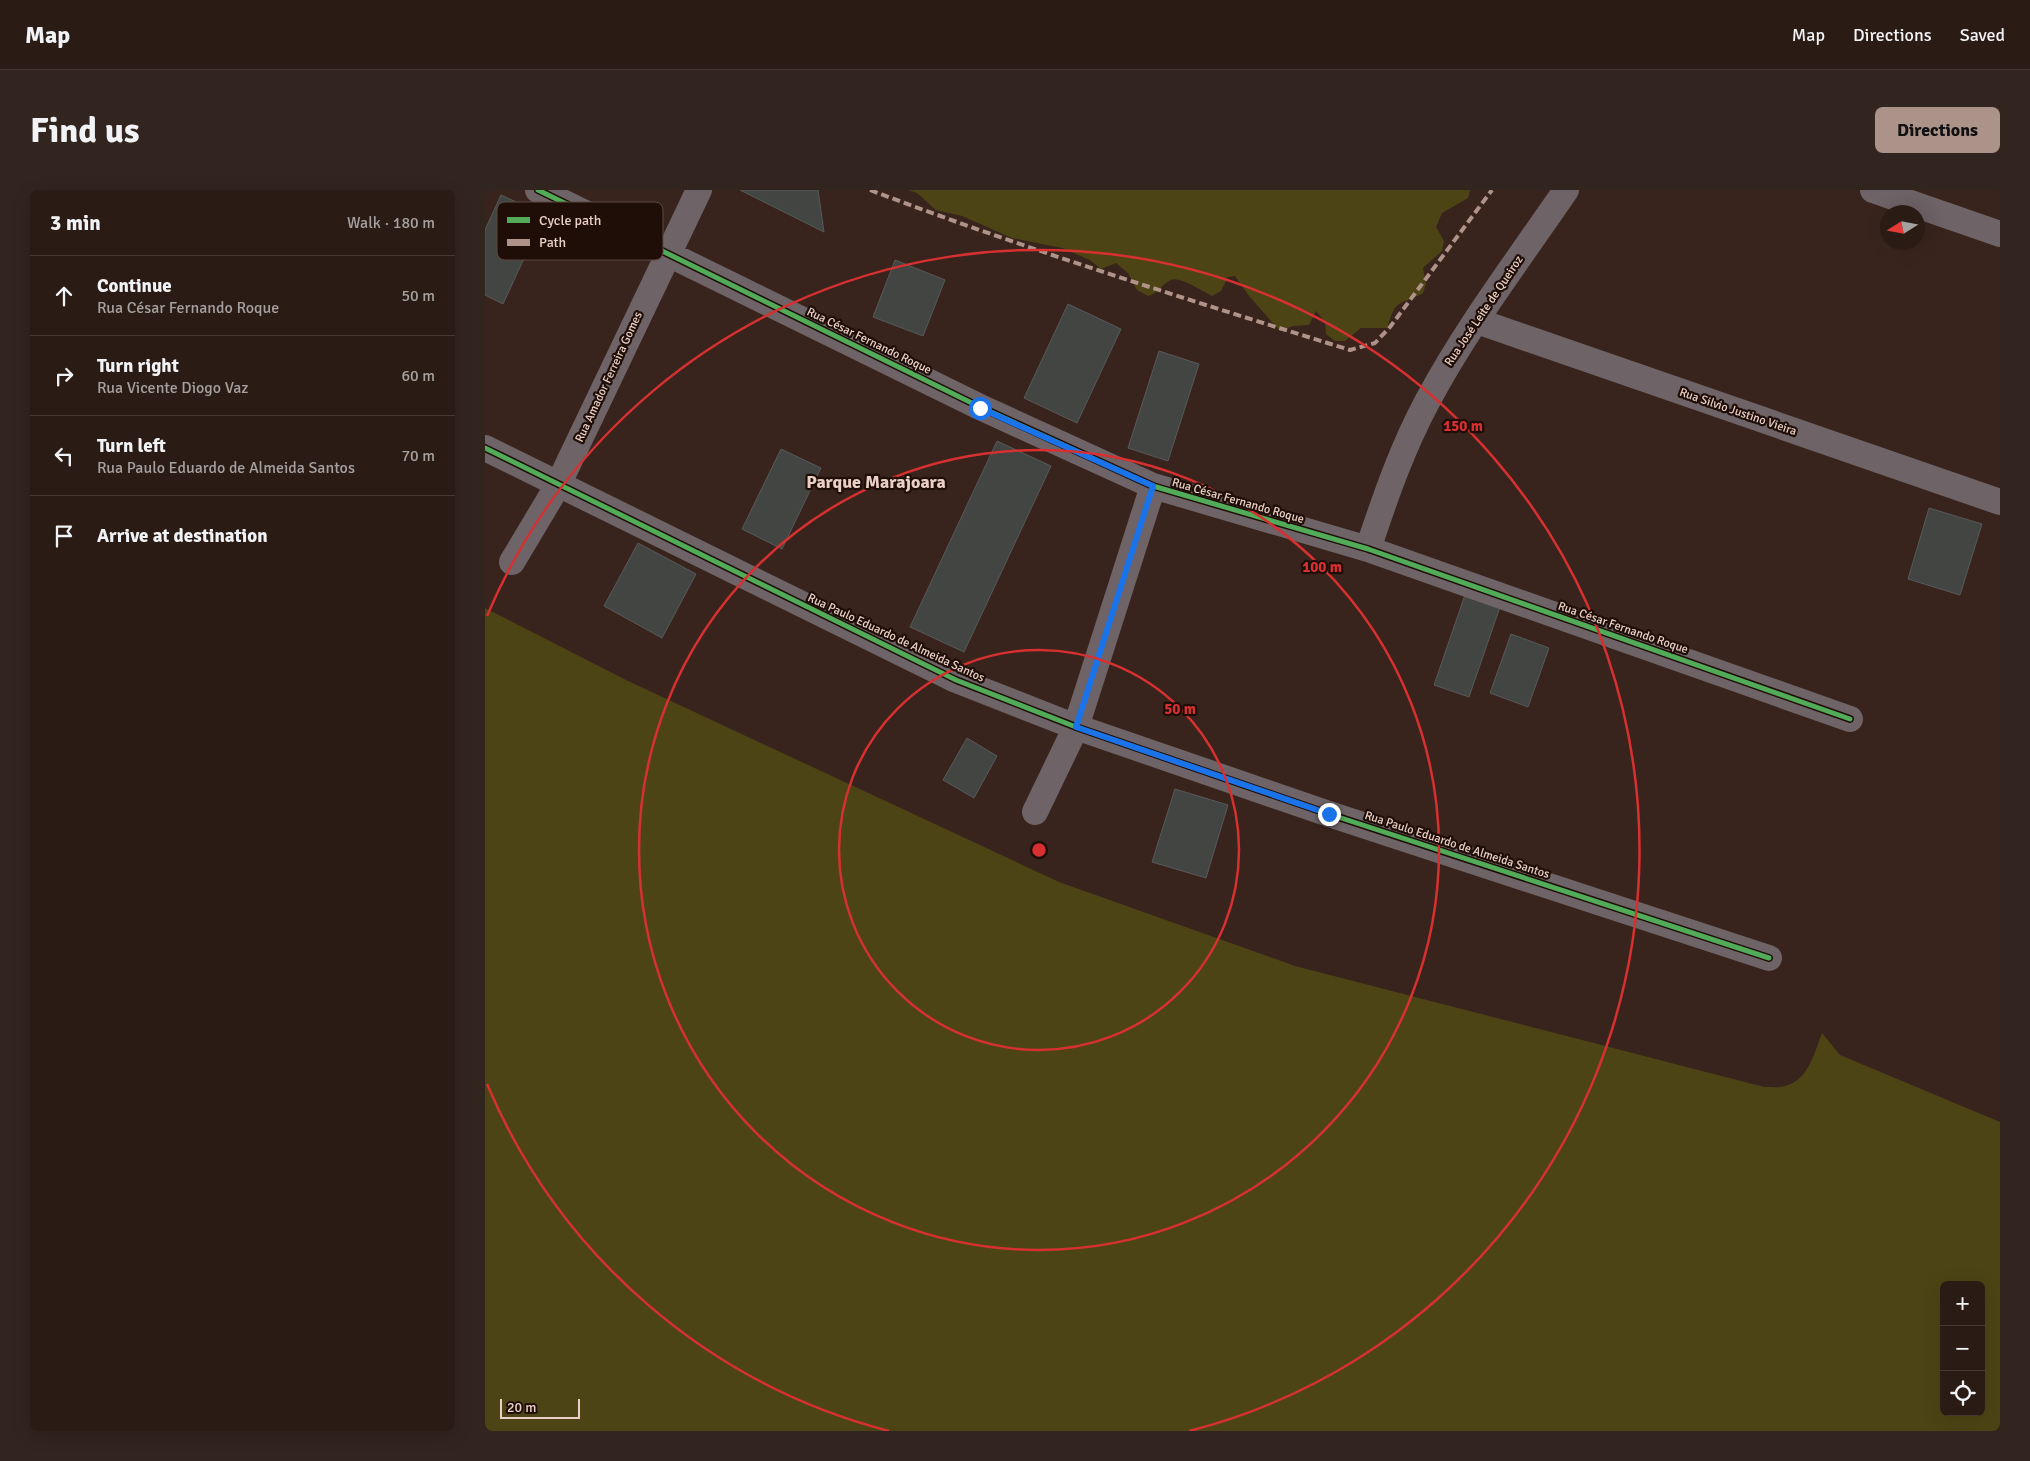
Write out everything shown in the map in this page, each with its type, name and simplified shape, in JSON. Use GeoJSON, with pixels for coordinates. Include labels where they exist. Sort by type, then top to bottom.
{"type":"FeatureCollection","features":[{"type":"Feature","properties":{"kind":"street","name":"Rua César Fernando Roque"},"geometry":{"type":"LineString","coordinates":[[538,190],[563,202]]}},
{"type":"Feature","properties":{"kind":"street","name":"Rua Amador Ferreira Gomes"},"geometry":{"type":"LineString","coordinates":[[512,562],[558,485],[699,190]]}},
{"type":"Feature","properties":{"kind":"street","name":"Rua José Leite de Queiroz"},"geometry":{"type":"LineString","coordinates":[[1368,549],[1392,478],[1427,402],[1462,341],[1566,190]]}},
{"type":"Feature","properties":{"kind":"street"},"geometry":{"type":"LineString","coordinates":[[1873,190],[2000,234]]}},
{"type":"Feature","properties":{"kind":"street","name":"Rua César Fernando Roque"},"geometry":{"type":"LineString","coordinates":[[663,251],[980,408],[1153,486],[1368,549],[1850,718]]}},
{"type":"Feature","properties":{"kind":"street","name":"Rua Silvio Justino Vieira"},"geometry":{"type":"LineString","coordinates":[[1477,321],[2000,502]]}},
{"type":"Feature","properties":{"kind":"street","name":"Rua Paulo Eduardo de Almeida Santos"},"geometry":{"type":"LineString","coordinates":[[485,448],[956,680],[1076,727],[1329,814],[1769,958]]}},
{"type":"Feature","properties":{"kind":"street"},"geometry":{"type":"LineString","coordinates":[[1035,812],[1076,727],[1153,486]]}},
{"type":"Feature","properties":{"kind":"shaded area"},"geometry":{"type":"Polygon","coordinates":[[[908,190],[1470,190],[1468,198],[1442,213],[1436,227],[1444,241],[1442,251],[1423,268],[1426,284],[1423,293],[1399,304],[1393,311],[1387,328],[1361,328],[1345,341],[1335,341],[1326,334],[1325,322],[1316,311],[1309,325],[1293,326],[1280,331],[1249,296],[1235,276],[1228,277],[1221,291],[1212,296],[1175,279],[1148,296],[1137,290],[1128,273],[1116,263],[1101,269],[1090,260],[1062,248],[1012,238],[962,216],[936,210],[917,193],[908,190]]]}},
{"type":"Feature","properties":{"kind":"shaded area"},"geometry":{"type":"Polygon","coordinates":[[[485,608],[626,680],[1059,882],[1295,966],[1764,1087],[1786,1086],[1801,1076],[1814,1056],[1822,1033],[1840,1055],[2000,1122],[2000,1431],[485,1431],[485,608]]]}},
{"type":"Feature","properties":{"kind":"building"},"geometry":{"type":"Polygon","coordinates":[[[740,190],[818,190],[824,232],[740,190]]]}},
{"type":"Feature","properties":{"kind":"building"},"geometry":{"type":"Polygon","coordinates":[[[501,195],[516,202],[498,202],[501,195]]]}},
{"type":"Feature","properties":{"kind":"building"},"geometry":{"type":"Polygon","coordinates":[[[497,204],[497,260],[523,260],[503,304],[485,295],[485,230],[497,204]]]}},
{"type":"Feature","properties":{"kind":"building"},"geometry":{"type":"Polygon","coordinates":[[[895,260],[945,280],[923,336],[873,317],[895,260]]]}},
{"type":"Feature","properties":{"kind":"building"},"geometry":{"type":"Polygon","coordinates":[[[1068,304],[1121,329],[1077,423],[1024,398],[1068,304]]]}},
{"type":"Feature","properties":{"kind":"building"},"geometry":{"type":"Polygon","coordinates":[[[1159,351],[1199,364],[1168,461],[1128,448],[1159,351]]]}},
{"type":"Feature","properties":{"kind":"building"},"geometry":{"type":"Polygon","coordinates":[[[997,441],[1051,466],[964,652],[910,627],[997,441]]]}},
{"type":"Feature","properties":{"kind":"building"},"geometry":{"type":"Polygon","coordinates":[[[781,449],[821,468],[782,549],[742,529],[781,449]]]}},
{"type":"Feature","properties":{"kind":"building"},"geometry":{"type":"Polygon","coordinates":[[[1929,508],[1982,524],[1960,595],[1908,579],[1929,508]]]}},
{"type":"Feature","properties":{"kind":"building"},"geometry":{"type":"Polygon","coordinates":[[[638,543],[696,574],[662,638],[604,606],[638,543]]]}},
{"type":"Feature","properties":{"kind":"building"},"geometry":{"type":"Polygon","coordinates":[[[1466,592],[1501,604],[1469,697],[1434,685],[1466,592]]]}},
{"type":"Feature","properties":{"kind":"building"},"geometry":{"type":"Polygon","coordinates":[[[1511,634],[1549,648],[1528,707],[1490,693],[1511,634]]]}},
{"type":"Feature","properties":{"kind":"building"},"geometry":{"type":"Polygon","coordinates":[[[967,738],[997,756],[974,798],[943,780],[967,738]]]}},
{"type":"Feature","properties":{"kind":"building"},"geometry":{"type":"Polygon","coordinates":[[[1175,789],[1228,805],[1206,878],[1152,862],[1175,789]]]}},
{"type":"Feature","properties":{"kind":"marked path"},"geometry":{"type":"LineString","coordinates":[[870,190],[1049,254],[1350,350],[1375,343],[1390,327],[1492,190]]}},
{"type":"Feature","properties":{"kind":"cycle path"},"geometry":{"type":"LineString","coordinates":[[538,190],[562,202]]}},
{"type":"Feature","properties":{"kind":"cycle path"},"geometry":{"type":"LineString","coordinates":[[663,251],[980,407],[1153,486],[1368,549],[1850,719]]}},
{"type":"Feature","properties":{"kind":"cycle path"},"geometry":{"type":"LineString","coordinates":[[485,448],[956,680],[1076,727],[1329,814],[1769,958]]}},
{"type":"Feature","properties":{"kind":"district","name":"Parque Marajoara"},"geometry":{"type":"Point","coordinates":[876,482]}},
{"type":"Feature","properties":{"kind":"route"},"geometry":{"type":"LineString","coordinates":[[980,408],[1153,486],[1076,727],[1329,814]]}}]}
